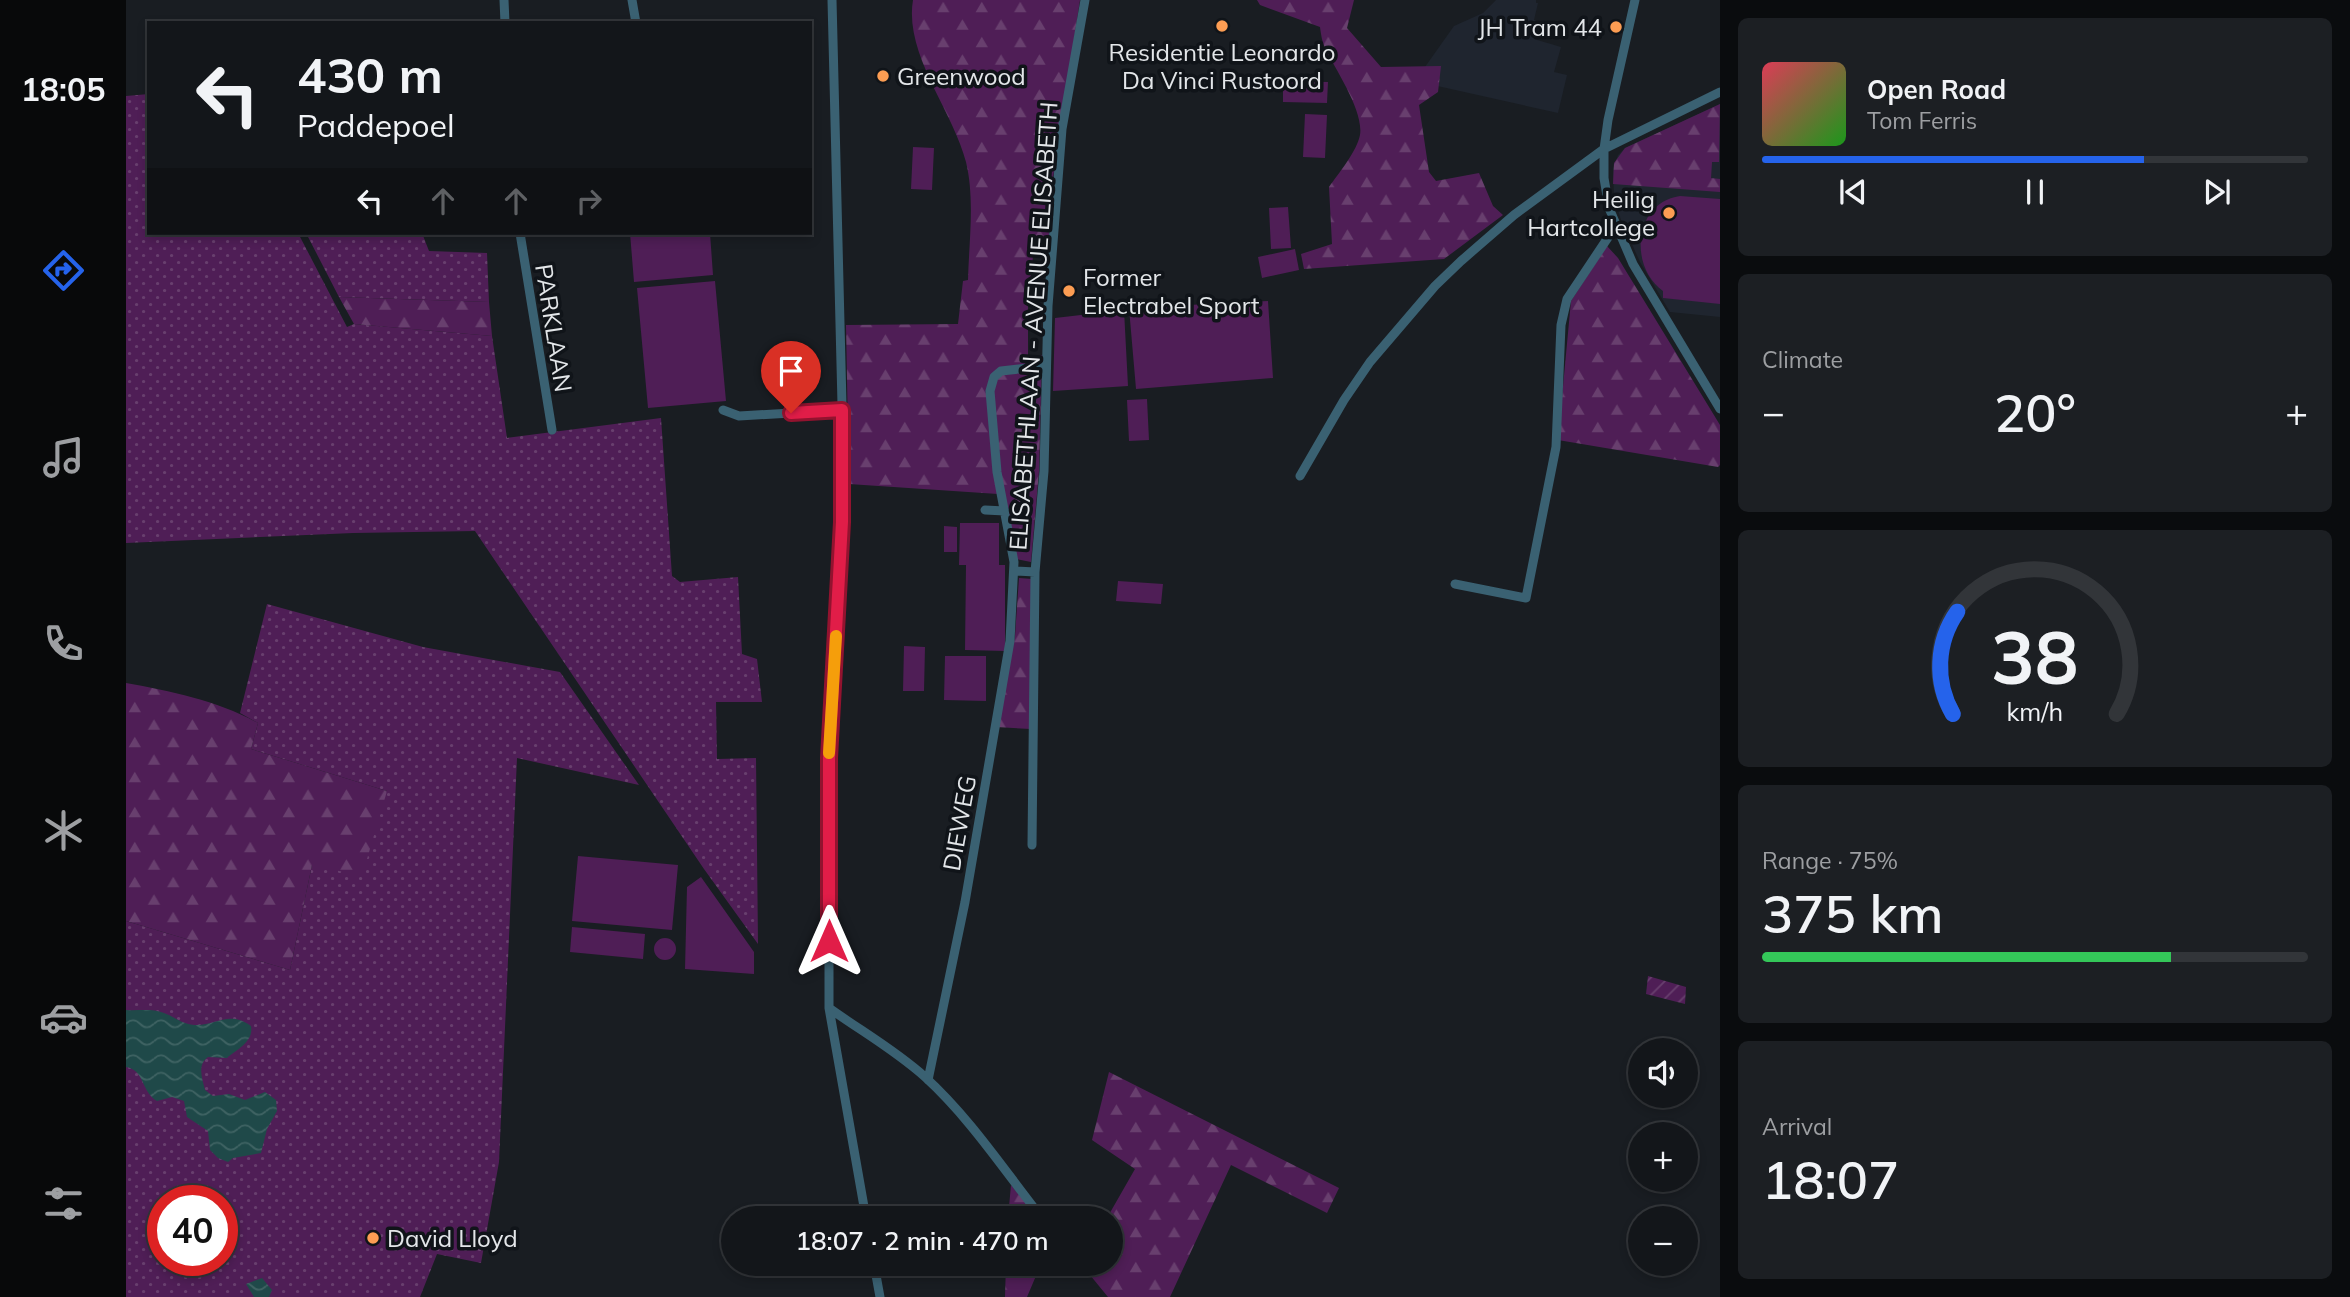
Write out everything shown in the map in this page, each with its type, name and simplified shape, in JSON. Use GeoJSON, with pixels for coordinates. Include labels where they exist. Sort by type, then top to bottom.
{"type":"FeatureCollection","features":[{"type":"Feature","properties":{"kind":"street"},"geometry":{"type":"LineString","coordinates":[[504,0],[505,21]]}},
{"type":"Feature","properties":{"kind":"street"},"geometry":{"type":"LineString","coordinates":[[632,0],[636,21]]}},
{"type":"Feature","properties":{"kind":"street"},"geometry":{"type":"LineString","coordinates":[[832,0],[842,410],[842,522],[829,758],[829,1008],[864,1206]]}},
{"type":"Feature","properties":{"kind":"street","name":"ELISABETHLAAN - AVENUE ELISABETH"},"geometry":{"type":"LineString","coordinates":[[1032,845],[1035,572],[1044,471],[1048,306],[1062,129],[1085,0]]}},
{"type":"Feature","properties":{"kind":"street"},"geometry":{"type":"LineString","coordinates":[[1634,0],[1604,149],[1604,178],[1609,208],[1633,264],[1720,409]]}},
{"type":"Feature","properties":{"kind":"street"},"geometry":{"type":"LineString","coordinates":[[1300,476],[1353,387],[1389,339],[1436,286],[1511,218],[1604,149],[1720,92]]}},
{"type":"Feature","properties":{"kind":"street"},"geometry":{"type":"LineString","coordinates":[[1455,584],[1526,598],[1556,447],[1560,378],[1558,354],[1562,317],[1567,299],[1615,227]]}},
{"type":"Feature","properties":{"kind":"street","name":"PARKLAAN"},"geometry":{"type":"LineString","coordinates":[[520,235],[552,430]]}},
{"type":"Feature","properties":{"kind":"street","name":"DIEWEG"},"geometry":{"type":"LineString","coordinates":[[928,1080],[965,902],[1008,656],[1014,571],[994,449],[991,385],[996,375],[1006,369],[1046,366]]}},
{"type":"Feature","properties":{"kind":"street"},"geometry":{"type":"LineString","coordinates":[[723,410],[739,416],[842,410]]}},
{"type":"Feature","properties":{"kind":"street"},"geometry":{"type":"LineString","coordinates":[[985,510],[1005,511]]}},
{"type":"Feature","properties":{"kind":"street"},"geometry":{"type":"LineString","coordinates":[[1014,571],[1035,572]]}},
{"type":"Feature","properties":{"kind":"street"},"geometry":{"type":"LineString","coordinates":[[829,1008],[880,1041],[928,1080],[971,1126],[1033,1206]]}},
{"type":"Feature","properties":{"kind":"street"},"geometry":{"type":"LineString","coordinates":[[876,1276],[880,1296]]}},
{"type":"Feature","properties":{"kind":"shaded area"},"geometry":{"type":"Polygon","coordinates":[[[1496,0],[1536,0],[1538,3],[1534,39],[1561,47],[1554,72],[1567,75],[1558,113],[1415,81],[1454,26],[1483,13],[1496,0]]]}},
{"type":"Feature","properties":{"kind":"shaded area","name":"Heilig Hartcollege"},"geometry":{"type":"Polygon","coordinates":[[[1720,104],[1720,317],[1670,312],[1640,262],[1621,220],[1614,197],[1613,169],[1618,155],[1625,148],[1720,104]]]}},
{"type":"Feature","properties":{"kind":"green space"},"geometry":{"type":"Polygon","coordinates":[[[913,0],[1080,0],[1052,184],[1048,256],[1033,256],[1028,303],[1028,361],[1042,355],[1039,471],[1031,562],[1011,558],[998,494],[849,484],[846,325],[958,324],[963,281],[968,280],[971,205],[969,176],[960,143],[922,62],[912,20],[913,0]]]}},
{"type":"Feature","properties":{"kind":"green space"},"geometry":{"type":"Polygon","coordinates":[[[1257,0],[1354,0],[1347,28],[1381,67],[1441,66],[1438,92],[1419,105],[1429,172],[1436,181],[1479,173],[1493,206],[1503,215],[1444,259],[1304,269],[1301,254],[1332,244],[1329,187],[1355,148],[1360,135],[1360,125],[1348,90],[1324,46],[1320,27],[1260,5],[1257,0]]]}},
{"type":"Feature","properties":{"kind":"green space"},"geometry":{"type":"Polygon","coordinates":[[[1283,81],[1328,82],[1327,103],[1283,102],[1283,81]]]}},
{"type":"Feature","properties":{"kind":"green space"},"geometry":{"type":"Polygon","coordinates":[[[147,94],[147,235],[299,235],[347,327],[354,324],[492,336],[507,438],[661,418],[672,576],[680,582],[738,577],[742,654],[757,659],[762,702],[716,702],[717,759],[756,758],[758,944],[704,869],[475,531],[353,533],[126,543],[126,96],[147,94]]]}},
{"type":"Feature","properties":{"kind":"green space"},"geometry":{"type":"Polygon","coordinates":[[[1720,104],[1719,162],[1712,162],[1711,178],[1720,179],[1720,192],[1613,184],[1614,163],[1625,148],[1720,104]]]}},
{"type":"Feature","properties":{"kind":"green space"},"geometry":{"type":"Polygon","coordinates":[[[1305,114],[1327,115],[1325,158],[1303,157],[1305,114]]]}},
{"type":"Feature","properties":{"kind":"green space"},"geometry":{"type":"Polygon","coordinates":[[[913,147],[934,148],[932,190],[911,189],[913,147]]]}},
{"type":"Feature","properties":{"kind":"green space"},"geometry":{"type":"Polygon","coordinates":[[[1680,196],[1720,199],[1720,304],[1663,298],[1663,291],[1652,280],[1645,267],[1641,237],[1645,223],[1653,210],[1664,201],[1680,196]]]}},
{"type":"Feature","properties":{"kind":"green space"},"geometry":{"type":"Polygon","coordinates":[[[1288,207],[1291,248],[1271,249],[1269,208],[1288,207]]]}},
{"type":"Feature","properties":{"kind":"green space"},"geometry":{"type":"Polygon","coordinates":[[[307,235],[423,235],[429,251],[487,253],[489,302],[339,297],[307,235]]]}},
{"type":"Feature","properties":{"kind":"green space"},"geometry":{"type":"Polygon","coordinates":[[[630,235],[710,235],[713,275],[634,282],[630,235]]]}},
{"type":"Feature","properties":{"kind":"green space"},"geometry":{"type":"Polygon","coordinates":[[[1607,246],[1618,258],[1720,425],[1718,467],[1558,440],[1571,301],[1607,246]]]}},
{"type":"Feature","properties":{"kind":"green space"},"geometry":{"type":"Polygon","coordinates":[[[1295,249],[1299,270],[1262,278],[1258,257],[1295,249]]]}},
{"type":"Feature","properties":{"kind":"green space"},"geometry":{"type":"Polygon","coordinates":[[[715,281],[726,401],[648,408],[637,288],[715,281]]]}},
{"type":"Feature","properties":{"kind":"green space"},"geometry":{"type":"Polygon","coordinates":[[[339,297],[489,302],[492,336],[354,324],[339,297]]]}},
{"type":"Feature","properties":{"kind":"green space"},"geometry":{"type":"Polygon","coordinates":[[[1268,301],[1273,378],[1136,389],[1129,308],[1268,301]]]}},
{"type":"Feature","properties":{"kind":"green space"},"geometry":{"type":"Polygon","coordinates":[[[1124,310],[1128,386],[1053,391],[1055,318],[1124,310]]]}},
{"type":"Feature","properties":{"kind":"green space"},"geometry":{"type":"Polygon","coordinates":[[[1147,399],[1149,440],[1129,441],[1127,400],[1147,399]]]}},
{"type":"Feature","properties":{"kind":"green space"},"geometry":{"type":"Polygon","coordinates":[[[960,523],[999,523],[999,565],[1005,565],[1005,651],[965,650],[966,565],[959,565],[960,523]]]}},
{"type":"Feature","properties":{"kind":"green space"},"geometry":{"type":"Polygon","coordinates":[[[944,526],[957,527],[957,552],[944,552],[944,526]]]}},
{"type":"Feature","properties":{"kind":"green space"},"geometry":{"type":"Polygon","coordinates":[[[1019,578],[1032,579],[1031,729],[996,727],[1015,636],[1019,578]]]}},
{"type":"Feature","properties":{"kind":"green space"},"geometry":{"type":"Polygon","coordinates":[[[1118,581],[1163,584],[1161,604],[1116,601],[1118,581]]]}},
{"type":"Feature","properties":{"kind":"green space"},"geometry":{"type":"Polygon","coordinates":[[[267,604],[423,647],[560,672],[639,785],[517,758],[499,1162],[481,1263],[437,1254],[420,1297],[126,1297],[126,921],[290,970],[312,865],[387,791],[251,749],[258,723],[240,713],[267,604]]]}},
{"type":"Feature","properties":{"kind":"green space"},"geometry":{"type":"Polygon","coordinates":[[[904,646],[925,647],[924,691],[903,691],[904,646]]]}},
{"type":"Feature","properties":{"kind":"green space"},"geometry":{"type":"Polygon","coordinates":[[[945,656],[986,656],[986,701],[944,700],[945,656]]]}},
{"type":"Feature","properties":{"kind":"green space"},"geometry":{"type":"Polygon","coordinates":[[[126,683],[177,693],[243,715],[258,723],[251,749],[387,791],[362,876],[312,865],[290,970],[126,921],[126,683]]]}},
{"type":"Feature","properties":{"kind":"green space"},"geometry":{"type":"Polygon","coordinates":[[[578,856],[678,865],[672,930],[572,921],[578,856]]]}},
{"type":"Feature","properties":{"kind":"green space"},"geometry":{"type":"Polygon","coordinates":[[[701,877],[754,952],[754,974],[685,969],[687,887],[701,877]]]}},
{"type":"Feature","properties":{"kind":"green space"},"geometry":{"type":"Polygon","coordinates":[[[572,927],[645,934],[643,959],[570,952],[572,927]]]}},
{"type":"Feature","properties":{"kind":"green space"},"geometry":{"type":"Polygon","coordinates":[[[665,938],[673,941],[676,949],[673,957],[665,960],[657,957],[654,949],[657,941],[665,938]]]}},
{"type":"Feature","properties":{"kind":"green space"},"geometry":{"type":"Polygon","coordinates":[[[1648,976],[1686,987],[1685,1004],[1646,994],[1648,976]]]}},
{"type":"Feature","properties":{"kind":"green space"},"geometry":{"type":"Polygon","coordinates":[[[1109,1072],[1339,1188],[1327,1213],[1231,1165],[1170,1297],[1108,1297],[1091,1276],[1123,1276],[1123,1206],[1114,1206],[1135,1169],[1092,1140],[1109,1072]]]}},
{"type":"Feature","properties":{"kind":"green space"},"geometry":{"type":"Polygon","coordinates":[[[1011,1185],[1029,1206],[1009,1206],[1011,1185]]]}},
{"type":"Feature","properties":{"kind":"green space"},"geometry":{"type":"Polygon","coordinates":[[[1006,1276],[1036,1276],[1027,1297],[1005,1297],[1006,1276]]]}},
{"type":"Feature","properties":{"kind":"water"},"geometry":{"type":"Polygon","coordinates":[[[126,1010],[159,1011],[194,1025],[236,1019],[251,1026],[250,1036],[244,1044],[227,1058],[208,1057],[202,1064],[201,1072],[205,1090],[213,1096],[229,1094],[245,1100],[265,1092],[276,1100],[277,1111],[267,1129],[261,1153],[233,1158],[228,1162],[218,1158],[210,1150],[208,1131],[187,1117],[184,1101],[172,1097],[157,1101],[152,1097],[137,1072],[126,1067],[126,1010]]]}},
{"type":"Feature","properties":{"kind":"water"},"geometry":{"type":"Polygon","coordinates":[[[262,1278],[272,1290],[269,1297],[254,1297],[246,1284],[262,1278]]]}},
{"type":"Feature","properties":{"kind":"slow traffic"},"geometry":{"type":"LineString","coordinates":[[829,753],[836,636]]}},
{"type":"Feature","properties":{"kind":"place","name":"Residentie Leonardo Da Vinci Rustoord"},"geometry":{"type":"Point","coordinates":[1222,26]}},
{"type":"Feature","properties":{"kind":"place","name":"JH Tram 44"},"geometry":{"type":"Point","coordinates":[1616,27]}},
{"type":"Feature","properties":{"kind":"place","name":"Greenwood"},"geometry":{"type":"Point","coordinates":[883,76]}},
{"type":"Feature","properties":{"kind":"place","name":"Heilig Hartcollege"},"geometry":{"type":"Point","coordinates":[1669,213]}},
{"type":"Feature","properties":{"kind":"place","name":"Former Electrabel Sport"},"geometry":{"type":"Point","coordinates":[1069,291]}},
{"type":"Feature","properties":{"kind":"place","name":"David Lloyd"},"geometry":{"type":"Point","coordinates":[373,1238]}},
{"type":"Feature","properties":{"kind":"route"},"geometry":{"type":"LineString","coordinates":[[791,413],[842,410],[842,522],[829,758],[829,941]]}}]}
